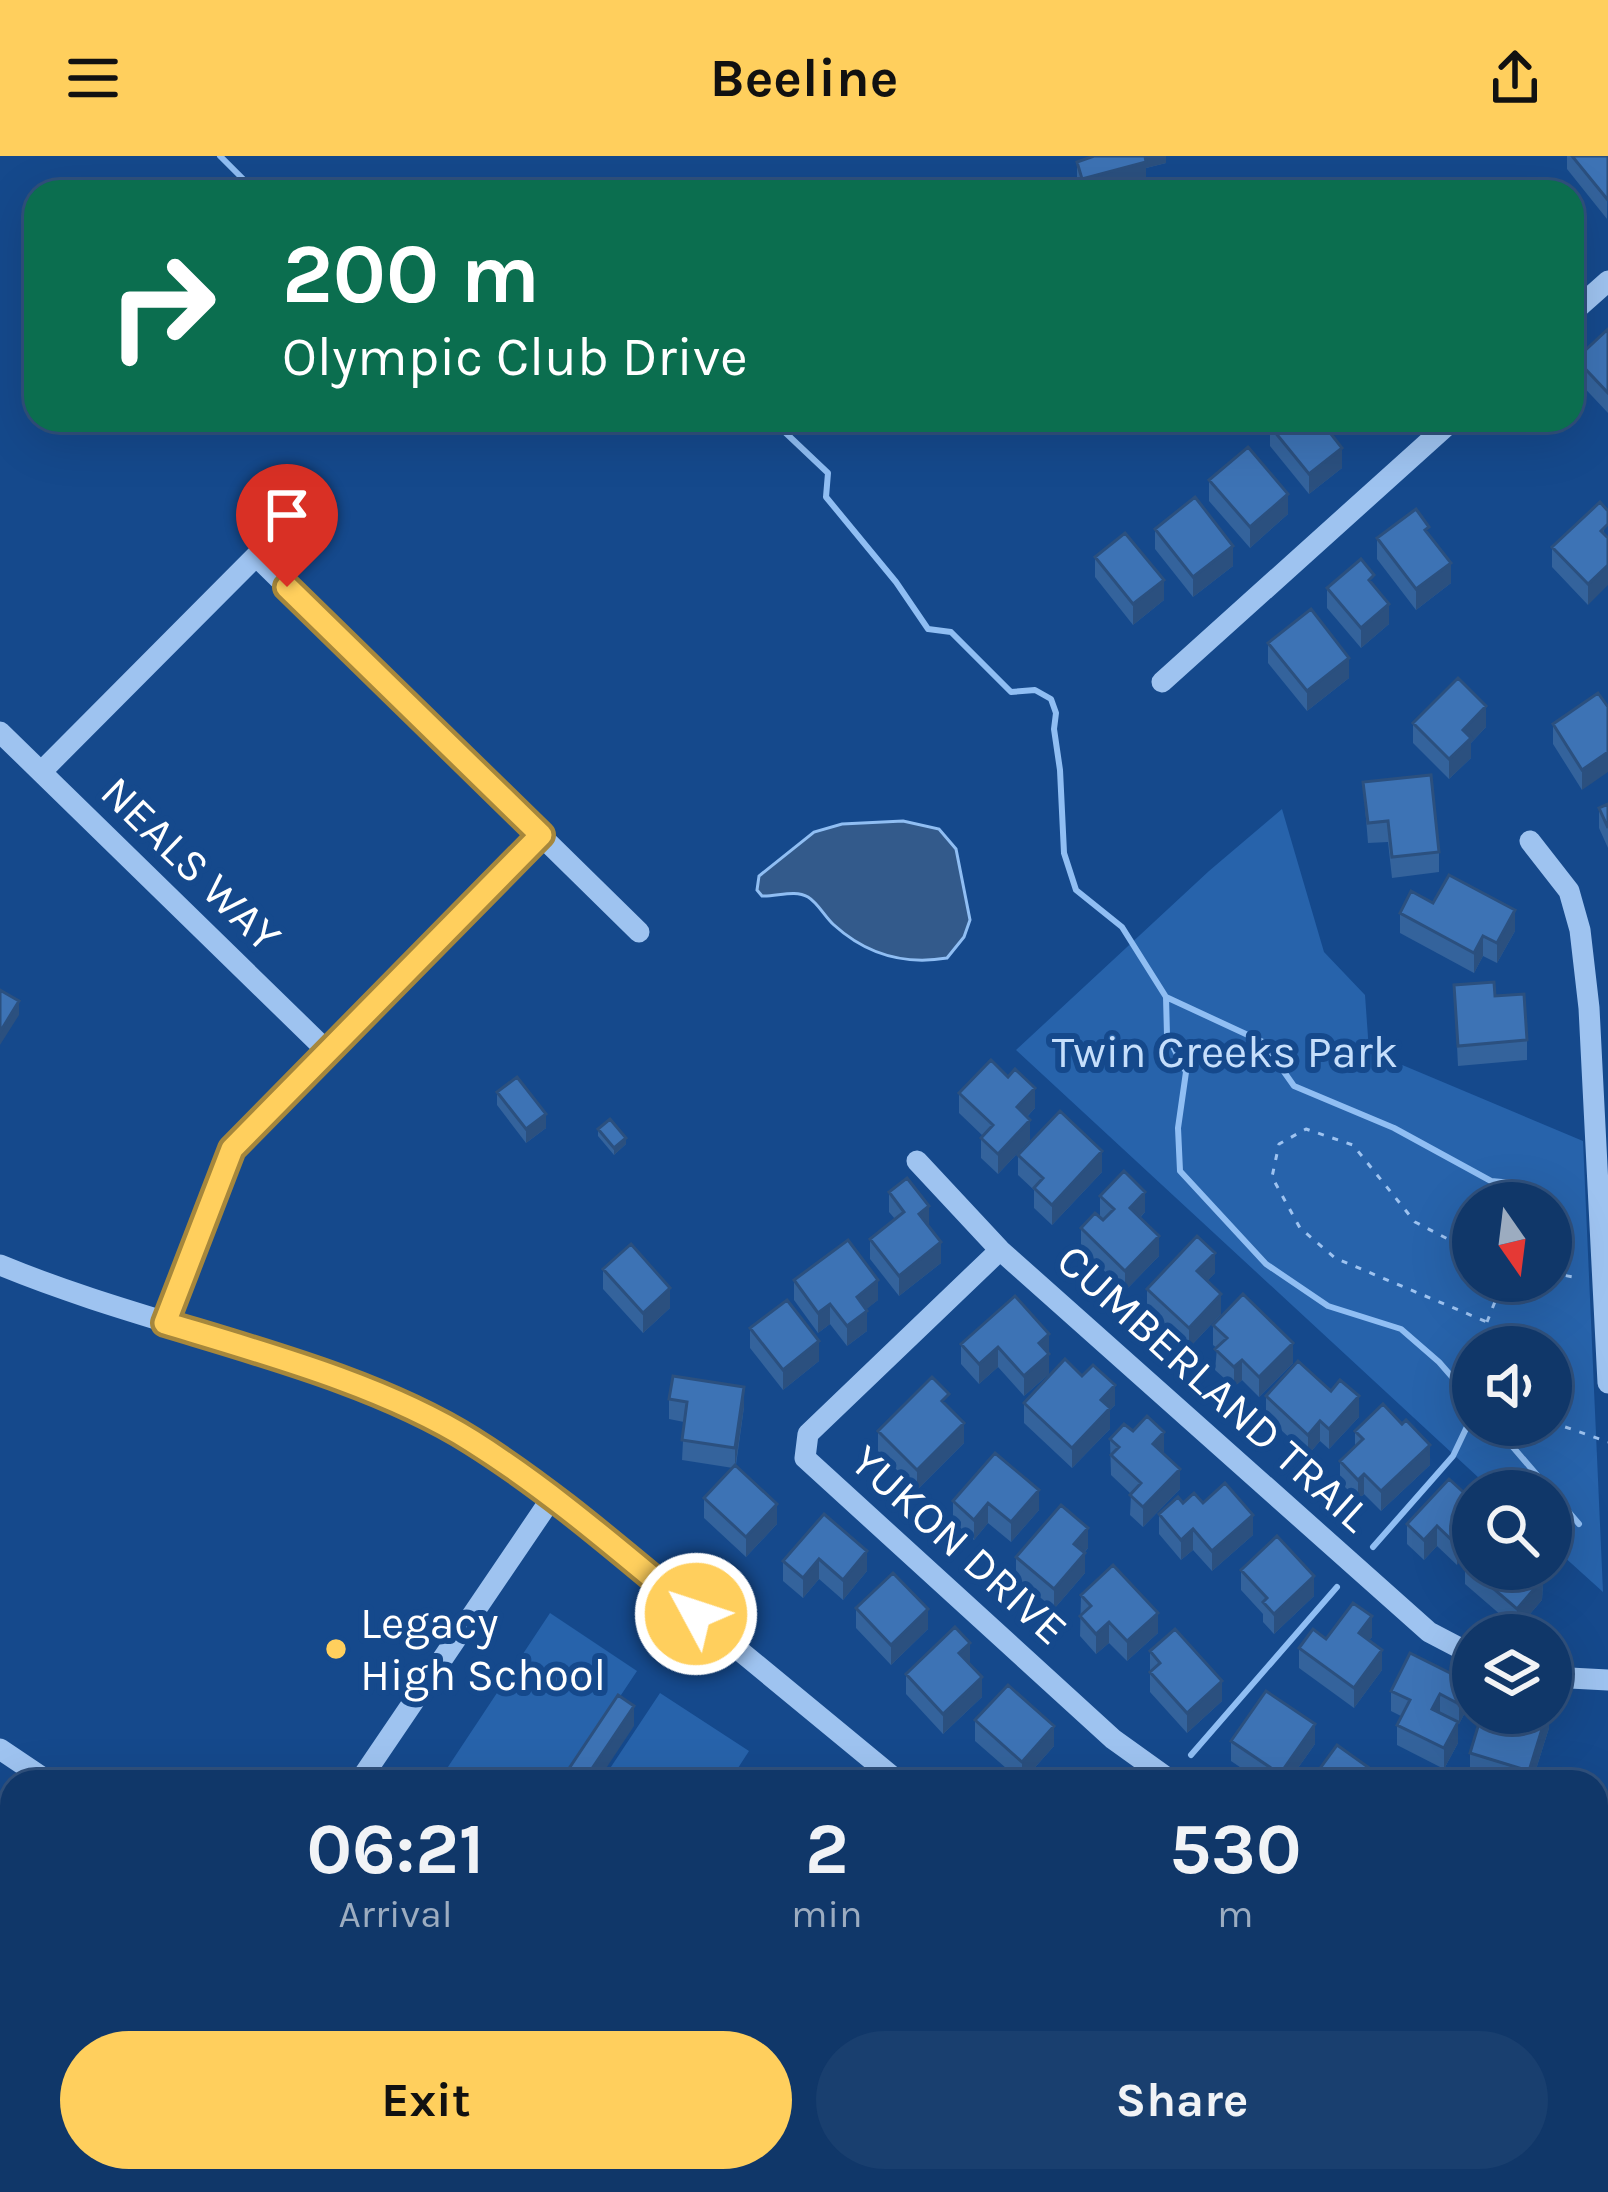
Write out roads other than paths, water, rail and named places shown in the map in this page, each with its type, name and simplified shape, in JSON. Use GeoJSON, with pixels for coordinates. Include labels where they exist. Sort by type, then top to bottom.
{"type":"FeatureCollection","features":[{"type":"Feature","properties":{"kind":"street"},"geometry":{"type":"LineString","coordinates":[[1584,302],[1608,281]]}},
{"type":"Feature","properties":{"kind":"street"},"geometry":{"type":"LineString","coordinates":[[1162,682],[1440,432]]}},
{"type":"Feature","properties":{"kind":"street"},"geometry":{"type":"LineString","coordinates":[[41,772],[256,556],[640,932]]}},
{"type":"Feature","properties":{"kind":"street","name":"NEALS WAY"},"geometry":{"type":"LineString","coordinates":[[0,732],[328,1052]]}},
{"type":"Feature","properties":{"kind":"street"},"geometry":{"type":"LineString","coordinates":[[165,1323],[232,1149],[541,835]]}},
{"type":"Feature","properties":{"kind":"street"},"geometry":{"type":"LineString","coordinates":[[1530,842],[1569,891],[1598,1007],[1608,1383]]}},
{"type":"Feature","properties":{"kind":"street","name":"CUMBERLAND TRAIL"},"geometry":{"type":"LineString","coordinates":[[917,1161],[1000,1250],[1429,1632],[1452,1644]]}},
{"type":"Feature","properties":{"kind":"street","name":"YUKON DRIVE"},"geometry":{"type":"LineString","coordinates":[[1000,1250],[808,1434],[806,1458],[1113,1739],[1156,1770]]}},
{"type":"Feature","properties":{"kind":"street"},"geometry":{"type":"LineString","coordinates":[[0,1265],[282,1358],[428,1416],[470,1439],[553,1496],[884,1770]]}},
{"type":"Feature","properties":{"kind":"street"},"geometry":{"type":"LineString","coordinates":[[366,1770],[553,1496]]}},
{"type":"Feature","properties":{"kind":"street"},"geometry":{"type":"LineString","coordinates":[[1572,1678],[1608,1680]]}},
{"type":"Feature","properties":{"kind":"street"},"geometry":{"type":"LineString","coordinates":[[0,1749],[31,1770]]}},
{"type":"Feature","properties":{"kind":"waterway"},"geometry":{"type":"LineString","coordinates":[[220,156],[244,180]]}},
{"type":"Feature","properties":{"kind":"waterway"},"geometry":{"type":"LineString","coordinates":[[785,432],[828,473],[826,497],[928,629],[951,632],[1011,692],[1035,690],[1051,699],[1056,713],[1064,853],[1076,890],[1122,927],[1166,997],[1167,1035],[1186,1072],[1178,1128],[1180,1171],[1266,1264],[1328,1306],[1401,1329],[1452,1377]]}},
{"type":"Feature","properties":{"kind":"waterway"},"geometry":{"type":"LineString","coordinates":[[1166,997],[1263,1042],[1294,1086],[1394,1128],[1491,1181],[1502,1182]]}},
{"type":"Feature","properties":{"kind":"waterway"},"geometry":{"type":"LineString","coordinates":[[1373,1547],[1458,1446]]}},
{"type":"Feature","properties":{"kind":"waterway"},"geometry":{"type":"LineString","coordinates":[[1512,1446],[1579,1524]]}},
{"type":"Feature","properties":{"kind":"waterway"},"geometry":{"type":"LineString","coordinates":[[1191,1755],[1337,1587]]}},
{"type":"Feature","properties":{"kind":"place","name":"Legacy High School"},"geometry":{"type":"Point","coordinates":[336,1649]}},
{"type":"Feature","properties":{"kind":"park label","name":"Twin Creeks Park"},"geometry":{"type":"Point","coordinates":[1225,1052]}}]}
